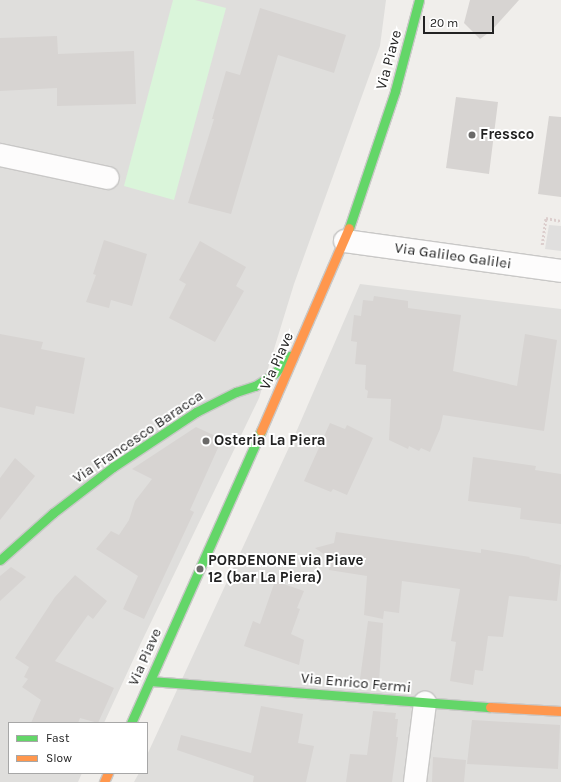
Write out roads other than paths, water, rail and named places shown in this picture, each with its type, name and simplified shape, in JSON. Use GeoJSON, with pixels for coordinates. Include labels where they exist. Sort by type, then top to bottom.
{"type":"FeatureCollection","features":[{"type":"Feature","properties":{"kind":"street","name":"Via Piave"},"geometry":{"type":"LineString","coordinates":[[131,722],[345,241],[395,91],[419,0]]}},
{"type":"Feature","properties":{"kind":"street"},"geometry":{"type":"LineString","coordinates":[[0,155],[108,178]]}},
{"type":"Feature","properties":{"kind":"street","name":"Via Galileo Galilei"},"geometry":{"type":"LineString","coordinates":[[345,241],[561,271]]}},
{"type":"Feature","properties":{"kind":"street","name":"Via Francesco Baracca"},"geometry":{"type":"LineString","coordinates":[[0,560],[53,513],[107,471],[196,412],[236,392],[255,386],[275,372],[298,348]]}},
{"type":"Feature","properties":{"kind":"street","name":"Via Enrico Fermi"},"geometry":{"type":"LineString","coordinates":[[150,681],[425,703],[561,712]]}},
{"type":"Feature","properties":{"kind":"street"},"geometry":{"type":"LineString","coordinates":[[415,782],[425,703]]}},
{"type":"Feature","properties":{"kind":"place","name":"Fressco"},"geometry":{"type":"Point","coordinates":[472,135]}},
{"type":"Feature","properties":{"kind":"place","name":"Osteria La Piera"},"geometry":{"type":"Point","coordinates":[206,441]}},
{"type":"Feature","properties":{"kind":"place","name":"PORDENONE via Piave 12 (bar La Piera)"},"geometry":{"type":"Point","coordinates":[200,569]}}]}
